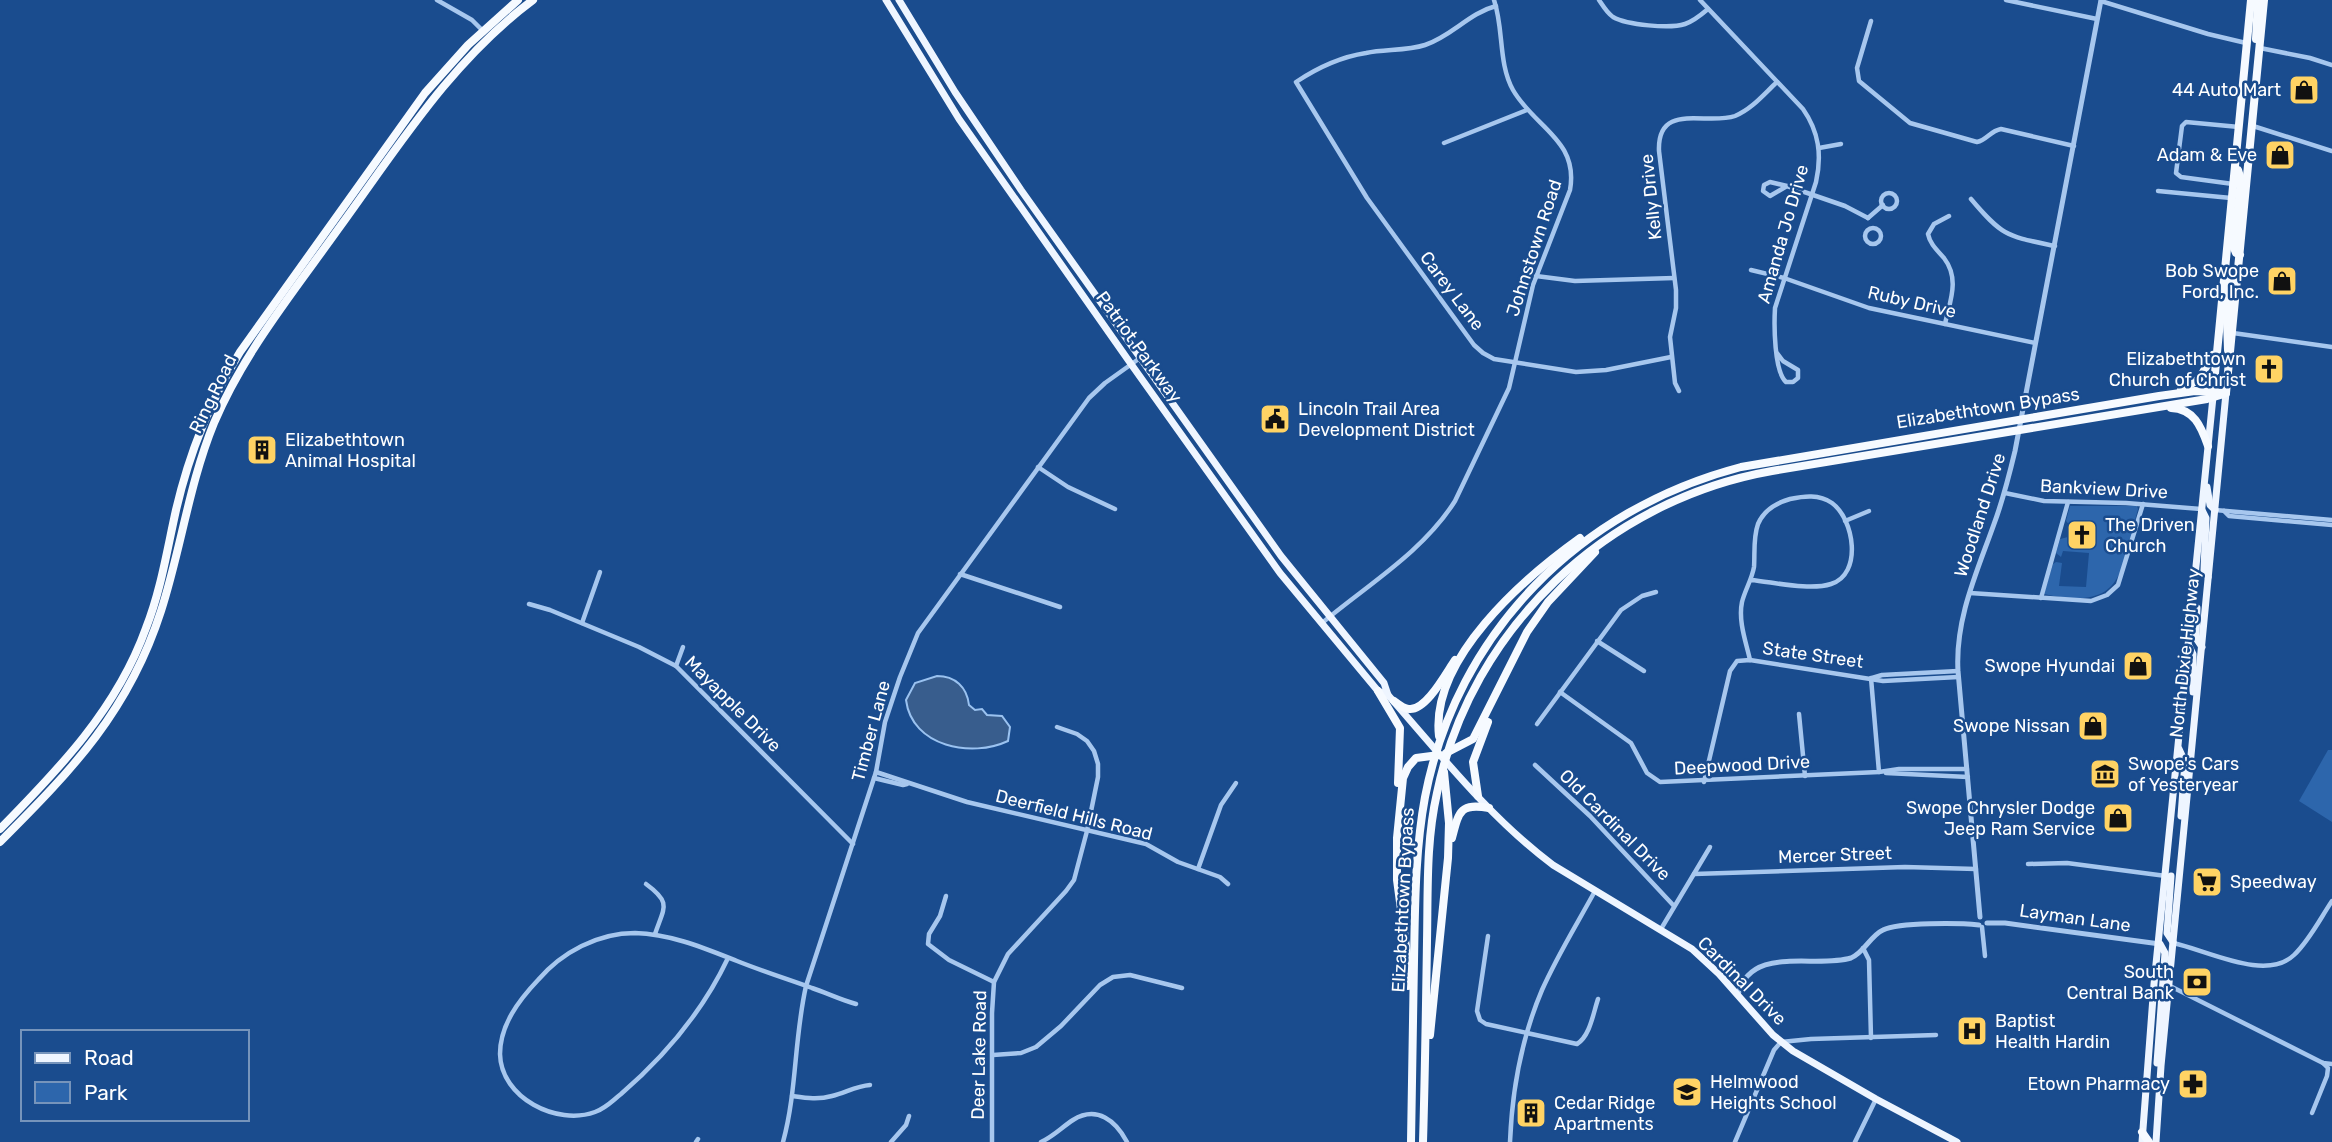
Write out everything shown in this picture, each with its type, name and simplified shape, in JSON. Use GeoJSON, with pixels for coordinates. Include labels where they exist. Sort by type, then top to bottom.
{"type":"FeatureCollection","features":[{"type":"Feature","properties":{"kind":"highway","name":"Ring Road"},"geometry":{"type":"LineString","coordinates":[[0,829],[73,753],[97,722],[127,674],[153,607],[192,454],[214,398],[240,352],[414,107],[483,31],[518,0]]}},
{"type":"Feature","properties":{"kind":"highway","name":"Ring Road"},"geometry":{"type":"LineString","coordinates":[[0,842],[84,754],[117,707],[135,675],[162,606],[204,449],[223,403],[249,355],[436,94],[487,38],[533,0]]}},
{"type":"Feature","properties":{"kind":"highway"},"geometry":{"type":"LineString","coordinates":[[2213,394],[2251,0]]}},
{"type":"Feature","properties":{"kind":"highway"},"geometry":{"type":"LineString","coordinates":[[2259,0],[2256,32],[2260,48]]}},
{"type":"Feature","properties":{"kind":"highway","name":"North Dixie Highway"},"geometry":{"type":"LineString","coordinates":[[2227,393],[2264,0]]}},
{"type":"Feature","properties":{"kind":"highway"},"geometry":{"type":"LineString","coordinates":[[2245,196],[2245,159],[2254,56],[2254,51],[2247,43]]}},
{"type":"Feature","properties":{"kind":"highway"},"geometry":{"type":"LineString","coordinates":[[2236,163],[2241,180],[2234,248],[2236,253],[2241,255]]}},
{"type":"Feature","properties":{"kind":"highway"},"geometry":{"type":"LineString","coordinates":[[2224,272],[2230,282],[2227,340],[2231,355]]}},
{"type":"Feature","properties":{"kind":"highway"},"geometry":{"type":"LineString","coordinates":[[2159,396],[2186,388],[2199,379],[2217,345]]}},
{"type":"Feature","properties":{"kind":"highway","name":"Elizabethtown Bypass"},"geometry":{"type":"LineString","coordinates":[[1410,1142],[1415,916],[1420,831],[1431,772],[1447,720],[1471,671],[1511,612],[1560,561],[1617,519],[1678,488],[1749,466],[2159,396],[2227,393]]}},
{"type":"Feature","properties":{"kind":"highway","name":"Elizabethtown Bypass"},"geometry":{"type":"LineString","coordinates":[[1423,1142],[1430,839],[1440,781],[1458,723],[1486,668],[1517,622],[1566,570],[1611,536],[1672,502],[1755,474],[2154,408],[2213,394]]}},
{"type":"Feature","properties":{"kind":"highway"},"geometry":{"type":"LineString","coordinates":[[2154,408],[2176,408],[2189,413],[2199,424],[2208,447]]}},
{"type":"Feature","properties":{"kind":"highway"},"geometry":{"type":"LineString","coordinates":[[1391,698],[1408,709],[1417,708],[1427,700],[1453,662],[1507,599],[1553,557],[1588,532],[1617,519]]}},
{"type":"Feature","properties":{"kind":"highway"},"geometry":{"type":"LineString","coordinates":[[1397,838],[1403,778],[1408,767],[1416,758],[1442,755],[1466,744],[1479,731],[1521,642],[1548,602],[1611,536]]}},
{"type":"Feature","properties":{"kind":"highway"},"geometry":{"type":"LineString","coordinates":[[1448,858],[1447,793],[1438,726],[1440,708],[1448,681],[1479,631]]}},
{"type":"Feature","properties":{"kind":"highway"},"geometry":{"type":"LineString","coordinates":[[1378,691],[1397,719],[1402,736],[1397,790],[1398,891],[1408,961],[1411,1105]]}},
{"type":"Feature","properties":{"kind":"highway"},"geometry":{"type":"LineString","coordinates":[[1478,796],[1473,762],[1493,712],[1496,695]]}},
{"type":"Feature","properties":{"kind":"highway"},"geometry":{"type":"LineString","coordinates":[[1424,1081],[1448,858],[1455,824],[1465,808],[1472,805],[1489,808]]}},
{"type":"Feature","properties":{"kind":"highway"},"geometry":{"type":"LineString","coordinates":[[2142,1132],[2149,1142]]}},
{"type":"Feature","properties":{"kind":"main road","name":"Patriot Parkway"},"geometry":{"type":"LineString","coordinates":[[886,0],[920,58],[995,172],[1280,572],[1378,691],[1391,698]]}},
{"type":"Feature","properties":{"kind":"main road","name":"Patriot Parkway"},"geometry":{"type":"LineString","coordinates":[[899,0],[962,103],[1282,556],[1384,683],[1391,698],[1455,769]]}},
{"type":"Feature","properties":{"kind":"main road","name":"North Dixie Highway"},"geometry":{"type":"LineString","coordinates":[[2157,1142],[2158,1102],[2208,577],[2219,510],[2227,393]]}},
{"type":"Feature","properties":{"kind":"main road","name":"North Dixie Highway"},"geometry":{"type":"LineString","coordinates":[[2142,1142],[2213,394]]}},
{"type":"Feature","properties":{"kind":"main road"},"geometry":{"type":"LineString","coordinates":[[2208,447],[2211,455],[2208,496],[2210,505],[2219,510]]}},
{"type":"Feature","properties":{"kind":"main road"},"geometry":{"type":"LineString","coordinates":[[2202,509],[2206,518],[2204,570],[2208,577]]}},
{"type":"Feature","properties":{"kind":"main road"},"geometry":{"type":"LineString","coordinates":[[2197,560],[2200,565],[2196,638],[2202,647]]}},
{"type":"Feature","properties":{"kind":"main road"},"geometry":{"type":"LineString","coordinates":[[2188,645],[2193,654],[2189,738],[2192,747]]}},
{"type":"Feature","properties":{"kind":"main road"},"geometry":{"type":"LineString","coordinates":[[2185,682],[2188,689],[2184,737],[2185,743],[2192,747]]}},
{"type":"Feature","properties":{"kind":"main road"},"geometry":{"type":"LineString","coordinates":[[2179,749],[2185,762],[2180,822],[2184,829]]}},
{"type":"Feature","properties":{"kind":"main road","name":"Cardinal Drive"},"geometry":{"type":"LineString","coordinates":[[1455,769],[1489,808],[1536,852],[1661,929],[1701,957],[1781,1042],[1876,1099],[1957,1142]]}},
{"type":"Feature","properties":{"kind":"main road"},"geometry":{"type":"LineString","coordinates":[[2173,809],[2175,814],[2167,933],[2173,943]]}},
{"type":"Feature","properties":{"kind":"main road"},"geometry":{"type":"LineString","coordinates":[[2158,1102],[2154,1096],[2165,953],[2160,944]]}},
{"type":"Feature","properties":{"kind":"main road"},"geometry":{"type":"LineString","coordinates":[[2150,1042],[2152,1048],[2149,1098],[2152,1102],[2158,1102]]}},
{"type":"Feature","properties":{"kind":"street"},"geometry":{"type":"LineString","coordinates":[[437,0],[472,20],[483,31]]}},
{"type":"Feature","properties":{"kind":"street"},"geometry":{"type":"LineString","coordinates":[[1599,0],[1606,10],[1617,18],[1670,26],[1686,24],[1708,9]]}},
{"type":"Feature","properties":{"kind":"street","name":"Amanda Jo Drive"},"geometry":{"type":"LineString","coordinates":[[1700,0],[1808,117],[1819,148],[1818,174],[1775,307],[1777,353],[1781,377],[1786,382],[1793,382],[1798,378],[1798,370],[1783,361],[1777,353]]}},
{"type":"Feature","properties":{"kind":"street"},"geometry":{"type":"LineString","coordinates":[[2006,0],[2097,19]]}},
{"type":"Feature","properties":{"kind":"street"},"geometry":{"type":"LineString","coordinates":[[2045,9],[2048,0]]}},
{"type":"Feature","properties":{"kind":"street"},"geometry":{"type":"LineString","coordinates":[[2101,0],[2208,34],[2247,43]]}},
{"type":"Feature","properties":{"kind":"street","name":"Woodland Drive"},"geometry":{"type":"LineString","coordinates":[[1980,917],[1958,674],[1958,642],[1969,593],[2005,493],[2015,451],[2101,0]]}},
{"type":"Feature","properties":{"kind":"street","name":"Carey Lane"},"geometry":{"type":"LineString","coordinates":[[1495,3],[1477,12],[1446,35],[1425,45],[1350,56],[1315,70],[1296,82],[1367,198],[1474,345],[1489,356],[1576,372],[1606,370],[1671,357]]}},
{"type":"Feature","properties":{"kind":"street","name":"Johnstown Road"},"geometry":{"type":"LineString","coordinates":[[1322,622],[1413,550],[1445,518],[1455,501],[1509,388],[1536,276],[1568,198],[1572,174],[1569,158],[1561,144],[1527,110],[1514,92],[1507,74],[1495,3]]}},
{"type":"Feature","properties":{"kind":"street"},"geometry":{"type":"LineString","coordinates":[[1871,21],[1857,68],[1857,77],[1865,87],[1910,123],[1977,142],[1984,140],[1992,132],[2001,130],[2074,146]]}},
{"type":"Feature","properties":{"kind":"street"},"geometry":{"type":"LineString","coordinates":[[2260,48],[2332,65]]}},
{"type":"Feature","properties":{"kind":"street","name":"Kelly Drive"},"geometry":{"type":"LineString","coordinates":[[1679,391],[1671,357],[1670,337],[1676,308],[1659,150],[1661,132],[1667,124],[1677,119],[1738,115],[1754,105],[1777,82]]}},
{"type":"Feature","properties":{"kind":"street"},"geometry":{"type":"LineString","coordinates":[[1444,144],[1527,110]]}},
{"type":"Feature","properties":{"kind":"street"},"geometry":{"type":"LineString","coordinates":[[2234,185],[2181,177],[2176,171],[2184,123],[2189,121],[2239,127]]}},
{"type":"Feature","properties":{"kind":"street"},"geometry":{"type":"LineString","coordinates":[[2252,126],[2332,151]]}},
{"type":"Feature","properties":{"kind":"street"},"geometry":{"type":"LineString","coordinates":[[1819,148],[1842,144]]}},
{"type":"Feature","properties":{"kind":"street"},"geometry":{"type":"LineString","coordinates":[[1787,186],[1770,196],[1763,191],[1764,185],[1770,182],[1787,186],[1868,218]]}},
{"type":"Feature","properties":{"kind":"street"},"geometry":{"type":"LineString","coordinates":[[2158,191],[2232,198]]}},
{"type":"Feature","properties":{"kind":"street"},"geometry":{"type":"LineString","coordinates":[[1970,199],[2003,233],[2054,246]]}},
{"type":"Feature","properties":{"kind":"street"},"geometry":{"type":"LineString","coordinates":[[1868,218],[1883,205]]}},
{"type":"Feature","properties":{"kind":"street"},"geometry":{"type":"LineString","coordinates":[[1945,324],[1953,290],[1953,275],[1929,240],[1928,234],[1934,223],[1949,216]]}},
{"type":"Feature","properties":{"kind":"street"},"geometry":{"type":"LineString","coordinates":[[1868,218],[1871,229]]}},
{"type":"Feature","properties":{"kind":"street","name":"Ruby Drive"},"geometry":{"type":"LineString","coordinates":[[1751,270],[1784,278],[1869,308],[2035,343]]}},
{"type":"Feature","properties":{"kind":"street"},"geometry":{"type":"LineString","coordinates":[[1536,276],[1575,281],[1674,278]]}},
{"type":"Feature","properties":{"kind":"street"},"geometry":{"type":"LineString","coordinates":[[2233,333],[2332,347]]}},
{"type":"Feature","properties":{"kind":"street","name":"Timber Lane"},"geometry":{"type":"LineString","coordinates":[[783,1142],[792,1096],[796,1043],[806,986],[875,775],[885,722],[908,655],[923,626],[1089,398],[1140,358]]}},
{"type":"Feature","properties":{"kind":"street"},"geometry":{"type":"LineString","coordinates":[[1038,467],[1068,487],[1115,509]]}},
{"type":"Feature","properties":{"kind":"street","name":"Bankview Drive"},"geometry":{"type":"LineString","coordinates":[[2005,493],[2044,501],[2202,509]]}},
{"type":"Feature","properties":{"kind":"street"},"geometry":{"type":"LineString","coordinates":[[1704,782],[1730,671],[1737,661],[1751,660],[1741,612],[1751,580],[1756,528],[1763,514],[1771,507],[1800,497],[1819,498],[1835,506],[1845,521],[1851,543],[1852,558],[1848,572],[1836,582],[1821,586],[1751,580]]}},
{"type":"Feature","properties":{"kind":"street"},"geometry":{"type":"LineString","coordinates":[[2041,598],[2068,502]]}},
{"type":"Feature","properties":{"kind":"street"},"geometry":{"type":"LineString","coordinates":[[1969,593],[2091,601],[2103,597],[2113,591],[2120,581],[2143,504]]}},
{"type":"Feature","properties":{"kind":"street"},"geometry":{"type":"LineString","coordinates":[[2219,510],[2229,516],[2332,522]]}},
{"type":"Feature","properties":{"kind":"street"},"geometry":{"type":"LineString","coordinates":[[1845,521],[1869,511]]}},
{"type":"Feature","properties":{"kind":"street"},"geometry":{"type":"LineString","coordinates":[[582,623],[600,572]]}},
{"type":"Feature","properties":{"kind":"street"},"geometry":{"type":"LineString","coordinates":[[960,574],[1060,607]]}},
{"type":"Feature","properties":{"kind":"street"},"geometry":{"type":"LineString","coordinates":[[1536,724],[1625,607],[1642,596],[1656,592]]}},
{"type":"Feature","properties":{"kind":"street","name":"Mayapple Drive"},"geometry":{"type":"LineString","coordinates":[[529,604],[639,647],[676,666],[853,844]]}},
{"type":"Feature","properties":{"kind":"street"},"geometry":{"type":"LineString","coordinates":[[1597,641],[1644,671]]}},
{"type":"Feature","properties":{"kind":"street"},"geometry":{"type":"LineString","coordinates":[[676,666],[683,647]]}},
{"type":"Feature","properties":{"kind":"street","name":"State Street"},"geometry":{"type":"LineString","coordinates":[[1751,660],[1883,681],[1958,674]]}},
{"type":"Feature","properties":{"kind":"street"},"geometry":{"type":"LineString","coordinates":[[1871,678],[1879,772]]}},
{"type":"Feature","properties":{"kind":"street","name":"Deepwood Drive"},"geometry":{"type":"LineString","coordinates":[[1560,692],[1631,743],[1644,770],[1653,779],[1665,783],[1899,769],[1967,769]]}},
{"type":"Feature","properties":{"kind":"street"},"geometry":{"type":"LineString","coordinates":[[1799,714],[1805,776]]}},
{"type":"Feature","properties":{"kind":"street","name":"Deer Lake Road"},"geometry":{"type":"LineString","coordinates":[[992,1142],[994,982],[1008,954],[1070,886],[1076,874],[1098,777],[1097,757],[1091,746],[1082,737],[1057,727]]}},
{"type":"Feature","properties":{"kind":"street","name":"Old Cardinal Drive"},"geometry":{"type":"LineString","coordinates":[[1535,765],[1590,816],[1674,906]]}},
{"type":"Feature","properties":{"kind":"street","name":"Deepwood Drive"},"geometry":{"type":"LineString","coordinates":[[1879,772],[1968,777]]}},
{"type":"Feature","properties":{"kind":"street","name":"Deerfield Hills Road"},"geometry":{"type":"LineString","coordinates":[[875,775],[904,780],[908,784],[967,802],[1146,844],[1178,862],[1220,877],[1228,884]]}},
{"type":"Feature","properties":{"kind":"street"},"geometry":{"type":"LineString","coordinates":[[1198,869],[1221,805],[1236,783]]}},
{"type":"Feature","properties":{"kind":"street"},"geometry":{"type":"LineString","coordinates":[[1661,929],[1710,847]]}},
{"type":"Feature","properties":{"kind":"street"},"geometry":{"type":"LineString","coordinates":[[2028,864],[2078,864],[2166,876]]}},
{"type":"Feature","properties":{"kind":"street","name":"Mercer Street"},"geometry":{"type":"LineString","coordinates":[[1694,874],[1891,867],[1976,869]]}},
{"type":"Feature","properties":{"kind":"street"},"geometry":{"type":"LineString","coordinates":[[646,884],[664,900],[654,934]]}},
{"type":"Feature","properties":{"kind":"street"},"geometry":{"type":"LineString","coordinates":[[1510,1142],[1513,1101],[1538,999],[1595,890]]}},
{"type":"Feature","properties":{"kind":"street"},"geometry":{"type":"LineString","coordinates":[[946,896],[940,916],[929,934],[928,944],[949,960],[994,982]]}},
{"type":"Feature","properties":{"kind":"street"},"geometry":{"type":"LineString","coordinates":[[2173,943],[2251,966],[2271,967],[2294,956],[2332,901]]}},
{"type":"Feature","properties":{"kind":"street"},"geometry":{"type":"LineString","coordinates":[[2325,913],[2332,910]]}},
{"type":"Feature","properties":{"kind":"street","name":"Layman Lane"},"geometry":{"type":"LineString","coordinates":[[1738,995],[1740,985],[1764,965],[1846,959],[1856,955],[1875,934],[1889,928],[2005,923],[2160,944]]}},
{"type":"Feature","properties":{"kind":"street"},"geometry":{"type":"LineString","coordinates":[[1982,925],[1985,956]]}},
{"type":"Feature","properties":{"kind":"street"},"geometry":{"type":"LineString","coordinates":[[728,958],[718,979],[687,1025],[652,1066],[606,1107],[588,1114],[569,1115],[544,1110],[533,1105],[511,1083],[500,1057],[503,1035],[519,1001],[544,972],[576,949],[604,937],[618,934],[654,934],[677,939],[856,1004]]}},
{"type":"Feature","properties":{"kind":"street"},"geometry":{"type":"LineString","coordinates":[[1488,936],[1478,1016],[1486,1024],[1570,1044],[1580,1043],[1586,1034],[1598,999]]}},
{"type":"Feature","properties":{"kind":"street"},"geometry":{"type":"LineString","coordinates":[[1863,948],[1869,960],[1871,1038]]}},
{"type":"Feature","properties":{"kind":"street"},"geometry":{"type":"LineString","coordinates":[[993,1055],[1021,1054],[1037,1047],[1100,985],[1113,977],[1130,975],[1182,988]]}},
{"type":"Feature","properties":{"kind":"street"},"geometry":{"type":"LineString","coordinates":[[2169,986],[2323,1063],[2328,1068],[2328,1076],[2312,1113]]}},
{"type":"Feature","properties":{"kind":"street"},"geometry":{"type":"LineString","coordinates":[[1735,1142],[1774,1050],[1781,1042],[1936,1035]]}},
{"type":"Feature","properties":{"kind":"street"},"geometry":{"type":"LineString","coordinates":[[2323,1063],[2332,1064]]}},
{"type":"Feature","properties":{"kind":"street"},"geometry":{"type":"LineString","coordinates":[[792,1096],[818,1099],[870,1085]]}},
{"type":"Feature","properties":{"kind":"street"},"geometry":{"type":"LineString","coordinates":[[1855,1142],[1876,1099]]}},
{"type":"Feature","properties":{"kind":"street"},"geometry":{"type":"LineString","coordinates":[[1041,1142],[1052,1137],[1074,1119],[1096,1114],[1111,1119],[1127,1142]]}},
{"type":"Feature","properties":{"kind":"street"},"geometry":{"type":"LineString","coordinates":[[891,1142],[906,1125],[909,1116]]}},
{"type":"Feature","properties":{"kind":"green space"},"geometry":{"type":"Polygon","coordinates":[[[2070,506],[2137,506],[2138,509],[2128,551],[2115,582],[2105,591],[2090,597],[2071,598],[2044,594],[2053,564],[2056,562],[2062,563],[2059,586],[2086,587],[2089,553],[2063,551],[2061,557],[2056,553],[2060,539],[2080,537],[2083,542],[2091,537],[2092,533],[2087,526],[2081,530],[2075,525],[2074,530],[2066,521],[2070,506]]]}},
{"type":"Feature","properties":{"kind":"green space"},"geometry":{"type":"Polygon","coordinates":[[[2328,750],[2332,750],[2332,822],[2299,801],[2328,750]]]}},
{"type":"Feature","properties":{"kind":"shaded area"},"geometry":{"type":"Polygon","coordinates":[[[937,676],[955,680],[966,693],[969,705],[975,710],[982,709],[987,715],[1002,716],[1010,727],[1008,741],[994,746],[961,748],[931,738],[919,729],[906,700],[915,683],[937,676]]]}},
{"type":"Feature","properties":{"kind":"place","name":"44 Auto Mart"},"geometry":{"type":"Point","coordinates":[2304,90]}},
{"type":"Feature","properties":{"kind":"place","name":"Adam & Eve"},"geometry":{"type":"Point","coordinates":[2280,155]}},
{"type":"Feature","properties":{"kind":"place","name":"Bob Swope Ford, Inc."},"geometry":{"type":"Point","coordinates":[2282,281]}},
{"type":"Feature","properties":{"kind":"place","name":"Elizabethtown Church of Christ"},"geometry":{"type":"Point","coordinates":[2269,369]}},
{"type":"Feature","properties":{"kind":"place","name":"Lincoln Trail Area Development District"},"geometry":{"type":"Point","coordinates":[1275,419]}},
{"type":"Feature","properties":{"kind":"place","name":"Elizabethtown Animal Hospital"},"geometry":{"type":"Point","coordinates":[262,450]}},
{"type":"Feature","properties":{"kind":"place","name":"The Driven Church"},"geometry":{"type":"Point","coordinates":[2082,535]}},
{"type":"Feature","properties":{"kind":"place","name":"Swope Hyundai"},"geometry":{"type":"Point","coordinates":[2138,666]}},
{"type":"Feature","properties":{"kind":"place","name":"Swope Nissan"},"geometry":{"type":"Point","coordinates":[2093,726]}},
{"type":"Feature","properties":{"kind":"place","name":"Swope's Cars of Yesteryear"},"geometry":{"type":"Point","coordinates":[2105,774]}},
{"type":"Feature","properties":{"kind":"place","name":"Swope Chrysler Dodge Jeep Ram Service"},"geometry":{"type":"Point","coordinates":[2118,818]}},
{"type":"Feature","properties":{"kind":"place","name":"Speedway"},"geometry":{"type":"Point","coordinates":[2207,882]}},
{"type":"Feature","properties":{"kind":"place","name":"South Central Bank"},"geometry":{"type":"Point","coordinates":[2197,982]}},
{"type":"Feature","properties":{"kind":"place","name":"Baptist Health Hardin"},"geometry":{"type":"Point","coordinates":[1972,1031]}},
{"type":"Feature","properties":{"kind":"place","name":"Etown Pharmacy"},"geometry":{"type":"Point","coordinates":[2193,1084]}},
{"type":"Feature","properties":{"kind":"place","name":"Helmwood Heights School"},"geometry":{"type":"Point","coordinates":[1687,1092]}},
{"type":"Feature","properties":{"kind":"place","name":"Cedar Ridge Apartments"},"geometry":{"type":"Point","coordinates":[1531,1113]}}]}
